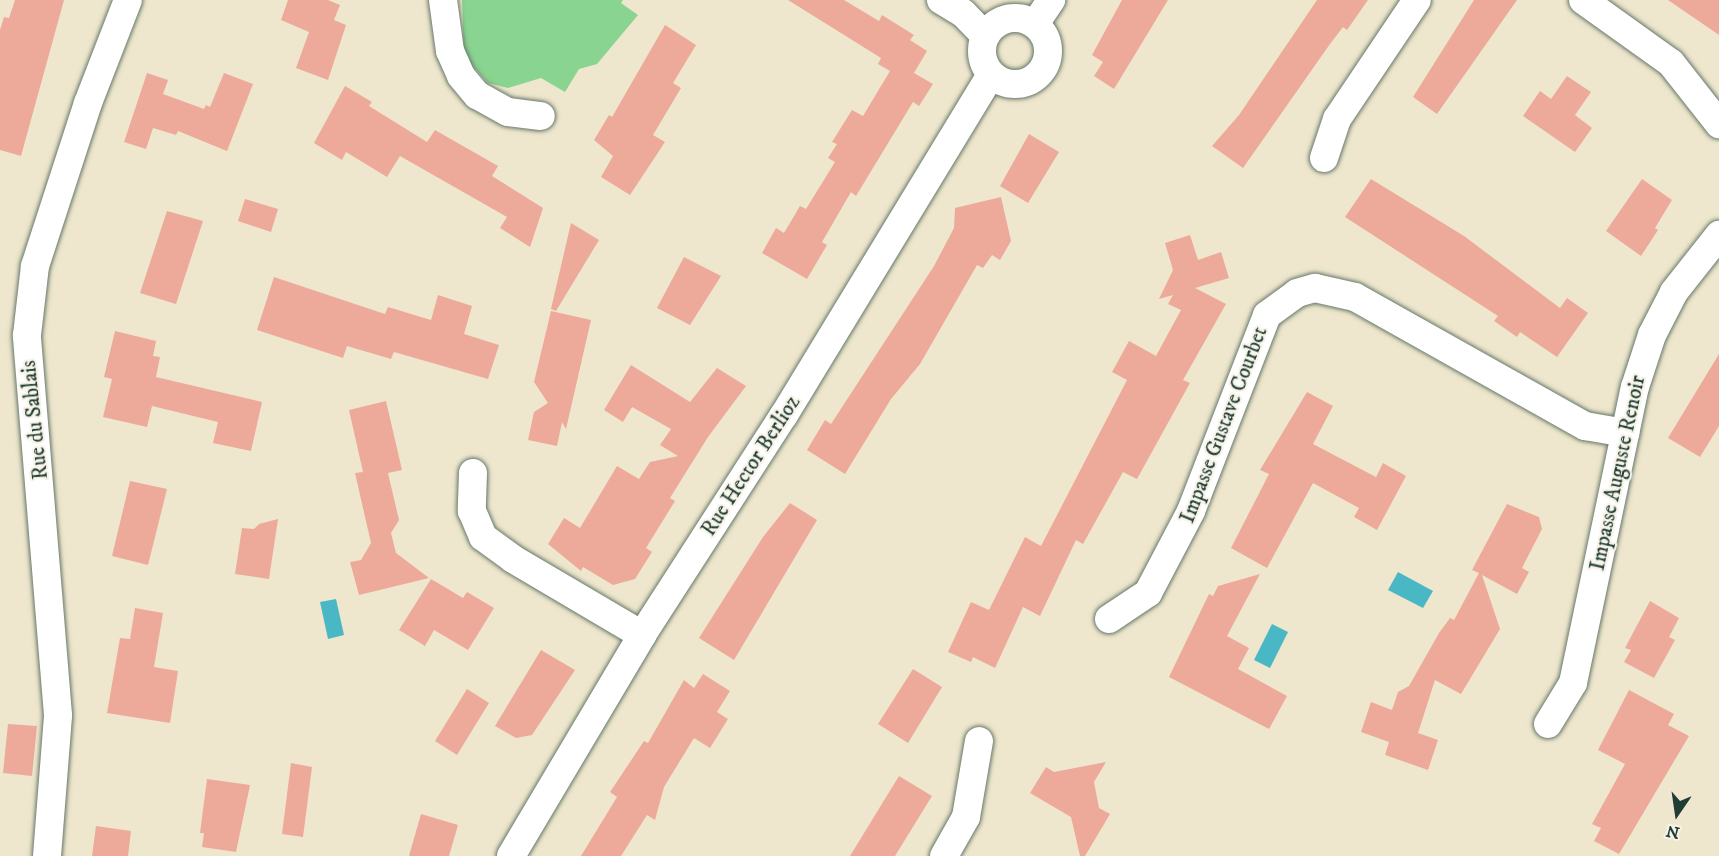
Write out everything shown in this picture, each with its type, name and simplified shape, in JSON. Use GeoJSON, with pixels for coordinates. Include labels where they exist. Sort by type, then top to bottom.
{"type":"FeatureCollection","features":[{"type":"Feature","properties":{"kind":"street","name":"Rue du Sablais"},"geometry":{"type":"LineString","coordinates":[[47,856],[58,715],[27,335],[35,266],[88,103],[128,0]]}},
{"type":"Feature","properties":{"kind":"street"},"geometry":{"type":"LineString","coordinates":[[443,0],[450,51],[461,76],[477,95],[508,112],[540,116]]}},
{"type":"Feature","properties":{"kind":"street"},"geometry":{"type":"LineString","coordinates":[[941,0],[963,13],[985,36]]}},
{"type":"Feature","properties":{"kind":"street"},"geometry":{"type":"LineString","coordinates":[[1035,24],[1051,0]]}},
{"type":"Feature","properties":{"kind":"street"},"geometry":{"type":"LineString","coordinates":[[1324,158],[1337,119],[1417,0]]}},
{"type":"Feature","properties":{"kind":"street"},"geometry":{"type":"LineString","coordinates":[[1583,0],[1671,63],[1719,124]]}},
{"type":"Feature","properties":{"kind":"street"},"geometry":{"type":"LineString","coordinates":[[1013,18],[1035,24],[1048,50],[1043,70],[1018,85],[1008,84],[991,75],[982,56],[985,36],[992,27],[1013,18]]}},
{"type":"Feature","properties":{"kind":"street","name":"Rue Hector Berlioz"},"geometry":{"type":"LineString","coordinates":[[511,856],[642,635],[784,415],[991,75]]}},
{"type":"Feature","properties":{"kind":"street","name":"Impasse Auguste Renoir"},"geometry":{"type":"LineString","coordinates":[[1548,724],[1572,683],[1625,433],[1652,335],[1674,292],[1719,235]]}},
{"type":"Feature","properties":{"kind":"street","name":"Impasse Gustave Courbet"},"geometry":{"type":"LineString","coordinates":[[1109,618],[1148,593],[1191,511],[1267,315],[1297,293],[1316,288],[1355,297],[1585,426],[1625,433]]}},
{"type":"Feature","properties":{"kind":"street"},"geometry":{"type":"LineString","coordinates":[[473,473],[472,511],[483,537],[513,559],[642,635]]}},
{"type":"Feature","properties":{"kind":"street"},"geometry":{"type":"LineString","coordinates":[[944,856],[966,816],[978,741]]}},
{"type":"Feature","properties":{"kind":"green space"},"geometry":{"type":"Polygon","coordinates":[[[462,0],[623,0],[621,3],[638,15],[597,64],[579,69],[565,92],[541,78],[508,88],[488,83],[464,56],[462,0]]]}},
{"type":"Feature","properties":{"kind":"water"},"geometry":{"type":"Polygon","coordinates":[[[1398,572],[1433,591],[1423,608],[1388,590],[1398,572]]]}},
{"type":"Feature","properties":{"kind":"water"},"geometry":{"type":"Polygon","coordinates":[[[336,599],[344,635],[328,639],[320,602],[336,599]]]}},
{"type":"Feature","properties":{"kind":"water"},"geometry":{"type":"Polygon","coordinates":[[[1272,624],[1288,632],[1270,668],[1254,660],[1272,624]]]}},
{"type":"Feature","properties":{"kind":"building"},"geometry":{"type":"Polygon","coordinates":[[[15,0],[64,0],[21,156],[0,150],[0,30],[4,17],[9,18],[15,0]]]}},
{"type":"Feature","properties":{"kind":"building"},"geometry":{"type":"Polygon","coordinates":[[[288,0],[328,0],[340,5],[334,20],[346,25],[328,80],[296,68],[309,32],[281,20],[288,0]]]}},
{"type":"Feature","properties":{"kind":"building"},"geometry":{"type":"Polygon","coordinates":[[[788,0],[844,0],[879,21],[882,15],[914,35],[910,40],[927,51],[914,73],[933,84],[919,106],[913,102],[856,196],[851,192],[822,242],[827,245],[807,279],[762,253],[776,228],[784,233],[800,206],[806,209],[835,162],[828,158],[837,144],[832,142],[852,110],[863,116],[890,71],[878,64],[881,58],[788,0]]]}},
{"type":"Feature","properties":{"kind":"building"},"geometry":{"type":"Polygon","coordinates":[[[1122,0],[1168,0],[1114,89],[1094,76],[1103,62],[1092,55],[1122,0]]]}},
{"type":"Feature","properties":{"kind":"building"},"geometry":{"type":"Polygon","coordinates":[[[1317,0],[1368,0],[1347,30],[1343,27],[1330,44],[1243,168],[1212,146],[1239,115],[1317,0]]]}},
{"type":"Feature","properties":{"kind":"building"},"geometry":{"type":"Polygon","coordinates":[[[1474,0],[1517,0],[1437,114],[1413,97],[1474,0]]]}},
{"type":"Feature","properties":{"kind":"building"},"geometry":{"type":"Polygon","coordinates":[[[1668,0],[1719,0],[1719,35],[1668,0]]]}},
{"type":"Feature","properties":{"kind":"building"},"geometry":{"type":"Polygon","coordinates":[[[665,25],[696,45],[673,83],[681,88],[653,135],[665,142],[630,195],[601,177],[613,156],[594,140],[609,115],[612,117],[665,25]]]}},
{"type":"Feature","properties":{"kind":"building"},"geometry":{"type":"Polygon","coordinates":[[[147,73],[168,80],[163,94],[204,109],[206,105],[210,107],[224,73],[253,84],[227,151],[178,131],[176,135],[153,128],[146,149],[124,142],[147,73]]]}},
{"type":"Feature","properties":{"kind":"building"},"geometry":{"type":"Polygon","coordinates":[[[1567,76],[1591,92],[1575,115],[1592,128],[1575,152],[1523,116],[1540,91],[1551,99],[1567,76]]]}},
{"type":"Feature","properties":{"kind":"building"},"geometry":{"type":"Polygon","coordinates":[[[345,86],[372,102],[369,106],[427,142],[435,130],[498,166],[492,176],[543,208],[530,247],[500,228],[507,217],[400,156],[387,177],[346,152],[342,160],[314,143],[345,86]]]}},
{"type":"Feature","properties":{"kind":"building"},"geometry":{"type":"Polygon","coordinates":[[[1029,134],[1059,152],[1028,203],[1000,186],[1029,134]]]}},
{"type":"Feature","properties":{"kind":"building"},"geometry":{"type":"Polygon","coordinates":[[[1371,179],[1464,236],[1560,308],[1567,298],[1588,313],[1557,357],[1520,332],[1517,337],[1494,321],[1498,316],[1345,217],[1371,179]]]}},
{"type":"Feature","properties":{"kind":"building"},"geometry":{"type":"Polygon","coordinates":[[[1642,179],[1672,200],[1655,228],[1658,230],[1641,256],[1606,231],[1642,179]]]}},
{"type":"Feature","properties":{"kind":"building"},"geometry":{"type":"Polygon","coordinates":[[[1001,197],[1011,241],[1000,260],[992,255],[983,268],[977,265],[920,364],[891,399],[845,474],[807,450],[825,420],[831,424],[934,266],[954,228],[955,208],[1001,197]]]}},
{"type":"Feature","properties":{"kind":"building"},"geometry":{"type":"Polygon","coordinates":[[[245,199],[278,209],[271,232],[238,221],[245,199]]]}},
{"type":"Feature","properties":{"kind":"building"},"geometry":{"type":"Polygon","coordinates":[[[167,211],[203,221],[176,304],[140,293],[167,211]]]}},
{"type":"Feature","properties":{"kind":"building"},"geometry":{"type":"Polygon","coordinates":[[[571,223],[599,240],[556,311],[551,309],[571,223]]]}},
{"type":"Feature","properties":{"kind":"building"},"geometry":{"type":"Polygon","coordinates":[[[1190,235],[1198,260],[1221,252],[1229,278],[1195,288],[1226,304],[1183,380],[1190,383],[1137,479],[1123,472],[1083,544],[1076,540],[1040,616],[1023,607],[995,668],[973,657],[971,662],[948,652],[971,602],[989,610],[1025,537],[1041,546],[1127,380],[1112,372],[1129,341],[1156,356],[1181,310],[1168,304],[1173,295],[1159,299],[1173,270],[1165,243],[1190,235]]]}},
{"type":"Feature","properties":{"kind":"building"},"geometry":{"type":"Polygon","coordinates":[[[684,257],[721,276],[690,325],[657,308],[684,257]]]}},
{"type":"Feature","properties":{"kind":"building"},"geometry":{"type":"Polygon","coordinates":[[[274,277],[385,314],[388,307],[431,320],[438,295],[472,306],[464,334],[499,345],[488,379],[394,352],[391,359],[347,346],[343,358],[257,330],[274,277]]]}},
{"type":"Feature","properties":{"kind":"building"},"geometry":{"type":"Polygon","coordinates":[[[551,311],[591,320],[566,429],[562,422],[557,446],[528,440],[534,412],[548,403],[534,382],[551,311]]]}},
{"type":"Feature","properties":{"kind":"building"},"geometry":{"type":"Polygon","coordinates":[[[115,331],[156,341],[153,356],[160,357],[156,377],[262,402],[251,451],[213,443],[218,422],[152,406],[147,427],[103,417],[112,379],[104,377],[115,331]]]}},
{"type":"Feature","properties":{"kind":"building"},"geometry":{"type":"Polygon","coordinates":[[[1719,354],[1719,426],[1700,457],[1668,438],[1719,354]]]}},
{"type":"Feature","properties":{"kind":"building"},"geometry":{"type":"Polygon","coordinates":[[[631,365],[690,402],[717,368],[746,386],[708,437],[670,498],[675,501],[646,548],[652,552],[635,579],[613,585],[583,567],[581,571],[548,544],[564,518],[580,528],[617,466],[639,479],[650,462],[678,456],[660,445],[671,429],[632,407],[623,422],[604,410],[631,365]]]}},
{"type":"Feature","properties":{"kind":"building"},"geometry":{"type":"Polygon","coordinates":[[[1307,392],[1333,406],[1313,444],[1376,477],[1383,463],[1406,476],[1377,530],[1354,517],[1359,508],[1313,483],[1267,568],[1231,548],[1269,474],[1260,470],[1307,392]]]}},
{"type":"Feature","properties":{"kind":"building"},"geometry":{"type":"Polygon","coordinates":[[[386,401],[402,470],[388,473],[399,520],[391,533],[396,553],[429,578],[359,595],[350,562],[361,560],[371,543],[355,473],[363,472],[349,410],[386,401]]]}},
{"type":"Feature","properties":{"kind":"building"},"geometry":{"type":"Polygon","coordinates":[[[130,481],[167,489],[148,565],[112,556],[130,481]]]}},
{"type":"Feature","properties":{"kind":"building"},"geometry":{"type":"Polygon","coordinates":[[[790,503],[817,520],[734,660],[699,638],[763,537],[790,503]]]}},
{"type":"Feature","properties":{"kind":"building"},"geometry":{"type":"Polygon","coordinates":[[[1507,504],[1539,517],[1542,529],[1522,568],[1529,572],[1517,594],[1482,575],[1500,629],[1461,694],[1435,680],[1418,733],[1438,740],[1428,770],[1385,755],[1389,742],[1361,732],[1371,702],[1392,710],[1398,692],[1409,686],[1439,633],[1450,618],[1454,620],[1479,573],[1472,570],[1507,504]]]}},
{"type":"Feature","properties":{"kind":"building"},"geometry":{"type":"Polygon","coordinates":[[[278,519],[269,579],[235,574],[242,528],[254,529],[259,524],[278,519]]]}},
{"type":"Feature","properties":{"kind":"building"},"geometry":{"type":"Polygon","coordinates":[[[1260,574],[1227,636],[1249,648],[1238,669],[1287,696],[1269,729],[1169,677],[1209,594],[1213,596],[1218,586],[1260,574]]]}},
{"type":"Feature","properties":{"kind":"building"},"geometry":{"type":"Polygon","coordinates":[[[431,579],[463,598],[467,592],[494,608],[468,650],[434,630],[425,646],[399,630],[431,579]]]}},
{"type":"Feature","properties":{"kind":"building"},"geometry":{"type":"Polygon","coordinates":[[[1650,601],[1679,618],[1669,637],[1675,640],[1654,678],[1624,662],[1631,650],[1625,648],[1650,601]]]}},
{"type":"Feature","properties":{"kind":"building"},"geometry":{"type":"Polygon","coordinates":[[[135,608],[163,613],[154,667],[178,671],[170,723],[107,713],[120,638],[130,639],[135,608]]]}},
{"type":"Feature","properties":{"kind":"building"},"geometry":{"type":"Polygon","coordinates":[[[541,650],[575,670],[532,735],[516,738],[495,726],[541,650]]]}},
{"type":"Feature","properties":{"kind":"building"},"geometry":{"type":"Polygon","coordinates":[[[913,669],[942,687],[908,743],[878,724],[913,669]]]}},
{"type":"Feature","properties":{"kind":"building"},"geometry":{"type":"Polygon","coordinates":[[[703,674],[730,691],[717,712],[728,719],[710,748],[694,738],[664,787],[655,820],[647,815],[621,856],[581,856],[617,797],[610,792],[644,741],[648,743],[684,680],[694,688],[703,674]]]}},
{"type":"Feature","properties":{"kind":"building"},"geometry":{"type":"Polygon","coordinates":[[[467,689],[489,703],[457,755],[435,741],[467,689]]]}},
{"type":"Feature","properties":{"kind":"building"},"geometry":{"type":"Polygon","coordinates":[[[1629,690],[1674,714],[1668,725],[1689,736],[1619,854],[1594,841],[1601,828],[1592,824],[1625,764],[1598,750],[1629,690]]]}},
{"type":"Feature","properties":{"kind":"building"},"geometry":{"type":"Polygon","coordinates":[[[8,724],[37,726],[32,776],[3,773],[8,724]]]}},
{"type":"Feature","properties":{"kind":"building"},"geometry":{"type":"Polygon","coordinates":[[[1106,762],[1094,782],[1099,808],[1110,814],[1085,856],[1080,856],[1071,817],[1030,793],[1046,767],[1054,772],[1106,762]]]}},
{"type":"Feature","properties":{"kind":"building"},"geometry":{"type":"Polygon","coordinates":[[[291,763],[312,767],[303,837],[282,834],[291,763]]]}},
{"type":"Feature","properties":{"kind":"building"},"geometry":{"type":"Polygon","coordinates":[[[899,776],[932,796],[895,856],[850,856],[899,776]]]}},
{"type":"Feature","properties":{"kind":"building"},"geometry":{"type":"Polygon","coordinates":[[[207,779],[250,785],[236,852],[202,847],[204,833],[200,833],[207,779]]]}},
{"type":"Feature","properties":{"kind":"building"},"geometry":{"type":"Polygon","coordinates":[[[421,814],[458,825],[449,856],[409,856],[421,814]]]}},
{"type":"Feature","properties":{"kind":"building"},"geometry":{"type":"Polygon","coordinates":[[[96,826],[131,831],[128,856],[92,856],[96,826]]]}}]}
